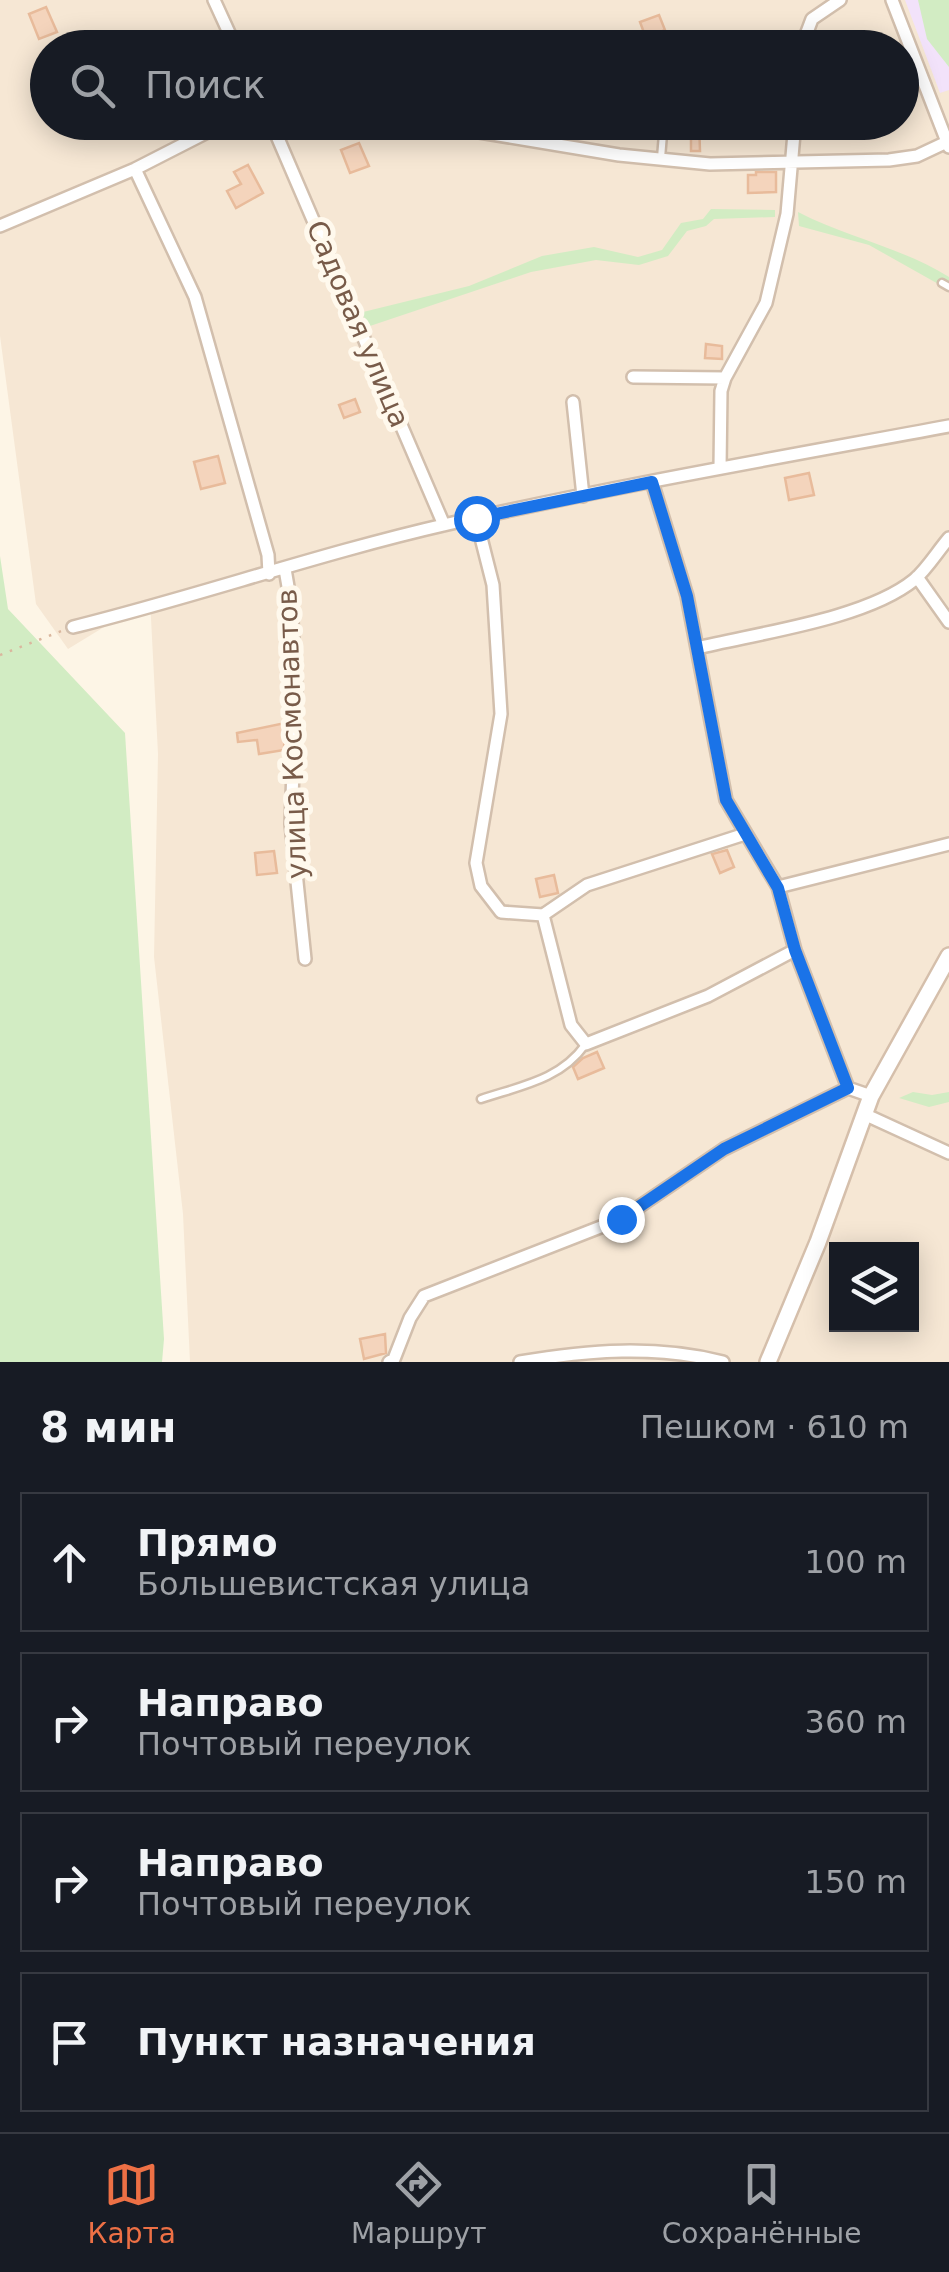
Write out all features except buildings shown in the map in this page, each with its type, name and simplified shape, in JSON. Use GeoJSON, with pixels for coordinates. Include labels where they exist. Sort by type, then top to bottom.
{"type":"FeatureCollection","features":[{"type":"Feature","properties":{"kind":"main road"},"geometry":{"type":"LineString","coordinates":[[769,1362],[871,1096],[949,956]]}},
{"type":"Feature","properties":{"kind":"street"},"geometry":{"type":"LineString","coordinates":[[214,0],[228,30]]}},
{"type":"Feature","properties":{"kind":"street"},"geometry":{"type":"LineString","coordinates":[[808,30],[812,19],[840,0]]}},
{"type":"Feature","properties":{"kind":"street"},"geometry":{"type":"LineString","coordinates":[[892,0],[904,30]]}},
{"type":"Feature","properties":{"kind":"street"},"geometry":{"type":"LineString","coordinates":[[533,140],[710,164],[904,159],[948,144],[919,69]]}},
{"type":"Feature","properties":{"kind":"street"},"geometry":{"type":"LineString","coordinates":[[0,226],[190,140]]}},
{"type":"Feature","properties":{"kind":"street","name":"Садовая улица"},"geometry":{"type":"LineString","coordinates":[[278,140],[444,525]]}},
{"type":"Feature","properties":{"kind":"street"},"geometry":{"type":"LineString","coordinates":[[720,468],[725,378],[766,303],[787,214],[795,140]]}},
{"type":"Feature","properties":{"kind":"street","name":"улица Космонавтов"},"geometry":{"type":"LineString","coordinates":[[134,168],[196,297],[268,555],[268,574]]}},
{"type":"Feature","properties":{"kind":"street"},"geometry":{"type":"LineString","coordinates":[[632,377],[725,378]]}},
{"type":"Feature","properties":{"kind":"street"},"geometry":{"type":"LineString","coordinates":[[572,402],[583,496]]}},
{"type":"Feature","properties":{"kind":"street"},"geometry":{"type":"LineString","coordinates":[[72,627],[444,525],[949,426]]}},
{"type":"Feature","properties":{"kind":"street"},"geometry":{"type":"LineString","coordinates":[[652,482],[687,596],[726,800],[778,888],[795,950],[848,1088]]}},
{"type":"Feature","properties":{"kind":"street"},"geometry":{"type":"LineString","coordinates":[[476,518],[493,584],[500,714],[476,864],[481,886],[502,912],[542,916],[587,886],[744,834]]}},
{"type":"Feature","properties":{"kind":"street"},"geometry":{"type":"LineString","coordinates":[[698,648],[825,618],[884,598],[917,578],[949,538]]}},
{"type":"Feature","properties":{"kind":"street","name":"улица Космонавтов"},"geometry":{"type":"LineString","coordinates":[[285,569],[296,690],[291,824],[305,960]]}},
{"type":"Feature","properties":{"kind":"street"},"geometry":{"type":"LineString","coordinates":[[917,578],[949,622]]}},
{"type":"Feature","properties":{"kind":"street"},"geometry":{"type":"LineString","coordinates":[[778,888],[949,844]]}},
{"type":"Feature","properties":{"kind":"street"},"geometry":{"type":"LineString","coordinates":[[542,916],[571,1025],[586,1044],[708,996],[795,950]]}},
{"type":"Feature","properties":{"kind":"street"},"geometry":{"type":"LineString","coordinates":[[388,1362],[394,1359],[410,1318],[424,1296],[621,1219],[724,1149],[848,1088],[871,1096]]}},
{"type":"Feature","properties":{"kind":"street"},"geometry":{"type":"LineString","coordinates":[[864,1114],[949,1153]]}},
{"type":"Feature","properties":{"kind":"street"},"geometry":{"type":"LineString","coordinates":[[520,1362],[636,1350],[695,1355],[724,1362]]}},
{"type":"Feature","properties":{"kind":"lane"},"geometry":{"type":"LineString","coordinates":[[661,160],[663,140]]}},
{"type":"Feature","properties":{"kind":"lane"},"geometry":{"type":"LineString","coordinates":[[481,1099],[554,1075],[575,1059],[586,1044]]}},
{"type":"Feature","properties":{"kind":"path"},"geometry":{"type":"LineString","coordinates":[[0,655],[72,627]]}},
{"type":"Feature","properties":{"kind":"shaded area"},"geometry":{"type":"Polygon","coordinates":[[[0,0],[949,0],[949,1362],[190,1362],[183,1214],[154,957],[158,754],[150,599],[68,649],[36,604],[0,336],[0,0]]]}},
{"type":"Feature","properties":{"kind":"shaded area"},"geometry":{"type":"Polygon","coordinates":[[[905,0],[949,0],[949,90],[940,93],[905,0]]]}},
{"type":"Feature","properties":{"kind":"green space"},"geometry":{"type":"Polygon","coordinates":[[[918,0],[949,0],[949,67],[927,39],[918,0]]]}},
{"type":"Feature","properties":{"kind":"green space"},"geometry":{"type":"Polygon","coordinates":[[[711,209],[775,210],[775,217],[714,219],[706,226],[687,231],[668,256],[639,265],[596,260],[531,272],[367,327],[359,313],[469,286],[542,256],[594,247],[638,257],[662,250],[681,223],[703,219],[711,209]]]}},
{"type":"Feature","properties":{"kind":"green space"},"geometry":{"type":"Polygon","coordinates":[[[798,212],[931,267],[949,277],[949,290],[869,245],[799,226],[798,212]]]}},
{"type":"Feature","properties":{"kind":"green space"},"geometry":{"type":"Polygon","coordinates":[[[0,556],[8,609],[125,733],[164,1339],[162,1362],[0,1362],[0,556]]]}},
{"type":"Feature","properties":{"kind":"green space"},"geometry":{"type":"Polygon","coordinates":[[[913,1092],[949,1092],[949,1102],[929,1107],[899,1098],[913,1092]]]}},
{"type":"Feature","properties":{"kind":"route"},"geometry":{"type":"LineString","coordinates":[[476,518],[652,482],[687,596],[726,800],[778,888],[795,950],[848,1088],[724,1149],[621,1219]]}}]}
